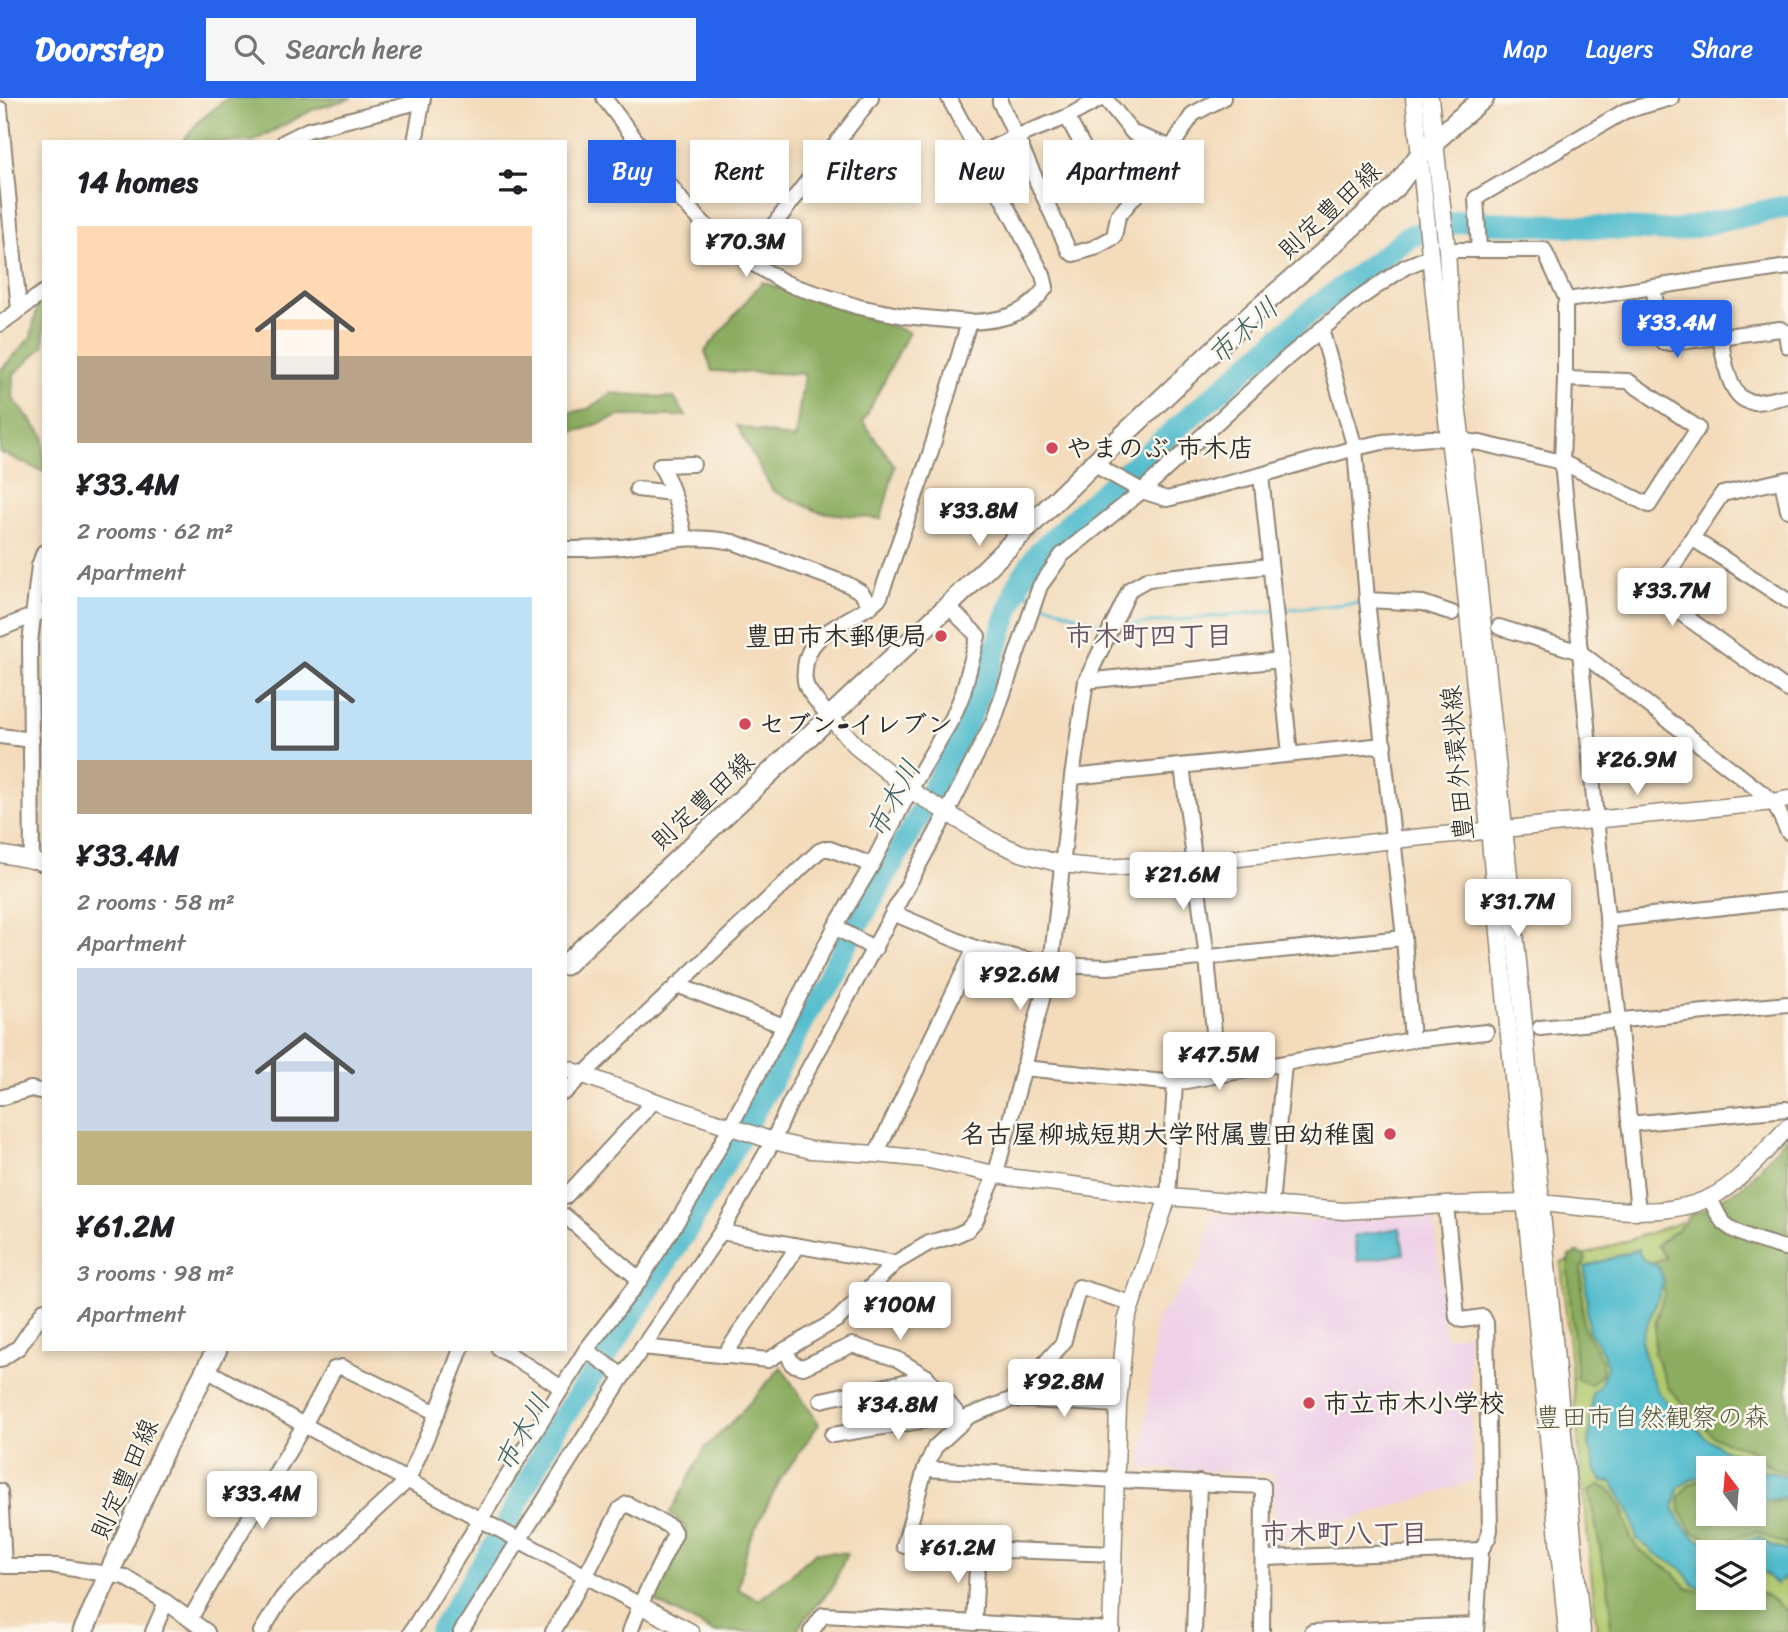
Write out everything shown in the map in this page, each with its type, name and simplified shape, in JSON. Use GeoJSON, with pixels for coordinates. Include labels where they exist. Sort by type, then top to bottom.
{"type":"FeatureCollection","features":[{"type":"Feature","properties":{"kind":"main road","name":"則定豊田線"},"geometry":{"type":"LineString","coordinates":[[567,963],[1100,466],[1253,313],[1396,187],[1419,156],[1484,98]]}},
{"type":"Feature","properties":{"kind":"main road","name":"則定豊田線"},"geometry":{"type":"LineString","coordinates":[[83,1632],[166,1446],[216,1351]]}},
{"type":"Feature","properties":{"kind":"street"},"geometry":{"type":"LineString","coordinates":[[604,98],[682,201],[712,232],[747,260],[784,282],[859,307],[904,316],[992,322],[1005,318],[1037,299],[1045,286],[1044,275],[1006,203]]}},
{"type":"Feature","properties":{"kind":"street"},"geometry":{"type":"LineString","coordinates":[[747,260],[871,98]]}},
{"type":"Feature","properties":{"kind":"street"},"geometry":{"type":"LineString","coordinates":[[949,98],[972,140]]}},
{"type":"Feature","properties":{"kind":"street"},"geometry":{"type":"LineString","coordinates":[[1000,98],[1043,196]]}},
{"type":"Feature","properties":{"kind":"street"},"geometry":{"type":"LineString","coordinates":[[1008,140],[1067,117],[1103,98],[1133,132],[1153,140]]}},
{"type":"Feature","properties":{"kind":"street"},"geometry":{"type":"LineString","coordinates":[[1175,140],[1193,114],[1223,98]]}},
{"type":"Feature","properties":{"kind":"street","name":"豊田外環状線"},"geometry":{"type":"LineString","coordinates":[[1414,98],[1430,252],[1456,440],[1496,831],[1532,1203],[1567,1632]]}},
{"type":"Feature","properties":{"kind":"street","name":"豊田外環状線"},"geometry":{"type":"LineString","coordinates":[[1430,98],[1447,245],[1456,440]]}},
{"type":"Feature","properties":{"kind":"street"},"geometry":{"type":"LineString","coordinates":[[1479,243],[1476,198],[1625,111],[1671,98]]}},
{"type":"Feature","properties":{"kind":"street"},"geometry":{"type":"LineString","coordinates":[[288,140],[308,131],[423,99],[415,140]]}},
{"type":"Feature","properties":{"kind":"street"},"geometry":{"type":"LineString","coordinates":[[0,109],[19,310]]}},
{"type":"Feature","properties":{"kind":"street"},"geometry":{"type":"LineString","coordinates":[[1067,117],[1079,140]]}},
{"type":"Feature","properties":{"kind":"street"},"geometry":{"type":"LineString","coordinates":[[1046,203],[1069,251],[1073,254],[1094,248],[1114,237],[1118,216],[1129,203]]}},
{"type":"Feature","properties":{"kind":"street"},"geometry":{"type":"LineString","coordinates":[[1447,245],[1479,243],[1544,250],[1567,300],[1562,462],[1596,820],[1638,1211]]}},
{"type":"Feature","properties":{"kind":"street"},"geometry":{"type":"LineString","coordinates":[[461,1632],[516,1538],[620,1373],[642,1347],[721,1232],[875,949],[995,720],[1040,586],[1062,555],[1142,491],[1321,329],[1357,300],[1430,252]]}},
{"type":"Feature","properties":{"kind":"street"},"geometry":{"type":"LineString","coordinates":[[1567,300],[1788,267]]}},
{"type":"Feature","properties":{"kind":"street"},"geometry":{"type":"LineString","coordinates":[[1653,287],[1663,342],[1780,329],[1786,332],[1788,346]]}},
{"type":"Feature","properties":{"kind":"street"},"geometry":{"type":"LineString","coordinates":[[0,324],[42,293]]}},
{"type":"Feature","properties":{"kind":"street"},"geometry":{"type":"LineString","coordinates":[[969,322],[930,454],[880,597],[871,607],[819,637],[807,656],[805,675],[807,687],[858,748],[909,790],[979,834],[1008,848],[1061,864],[1103,867],[1195,863],[1781,801]]}},
{"type":"Feature","properties":{"kind":"street"},"geometry":{"type":"LineString","coordinates":[[1321,329],[1354,448],[1412,1040]]}},
{"type":"Feature","properties":{"kind":"street"},"geometry":{"type":"LineString","coordinates":[[1720,337],[1731,383],[1742,399],[1752,402],[1788,396]]}},
{"type":"Feature","properties":{"kind":"street"},"geometry":{"type":"LineString","coordinates":[[1100,466],[1142,491],[1167,499],[1354,448],[1384,442],[1432,438],[1480,443],[1562,462],[1649,505],[1698,428],[1628,381],[1565,379]]}},
{"type":"Feature","properties":{"kind":"street"},"geometry":{"type":"LineString","coordinates":[[685,538],[677,502],[660,465],[694,464]]}},
{"type":"Feature","properties":{"kind":"street"},"geometry":{"type":"LineString","coordinates":[[1261,475],[1290,754]]}},
{"type":"Feature","properties":{"kind":"street"},"geometry":{"type":"LineString","coordinates":[[1788,510],[1785,480],[1722,494],[1654,594],[1788,690]]}},
{"type":"Feature","properties":{"kind":"street"},"geometry":{"type":"LineString","coordinates":[[637,489],[672,493]]}},
{"type":"Feature","properties":{"kind":"street"},"geometry":{"type":"LineString","coordinates":[[567,549],[629,546],[685,538],[719,539],[847,584],[861,592],[871,607]]}},
{"type":"Feature","properties":{"kind":"street"},"geometry":{"type":"LineString","coordinates":[[1692,538],[1788,601]]}},
{"type":"Feature","properties":{"kind":"street"},"geometry":{"type":"LineString","coordinates":[[0,854],[38,862],[32,809],[30,643],[38,614],[39,566],[42,558]]}},
{"type":"Feature","properties":{"kind":"street"},"geometry":{"type":"LineString","coordinates":[[642,1347],[768,1360],[838,1319],[895,1263],[929,1242],[967,1230],[976,1220],[996,1174],[1051,965],[1061,864],[1086,681],[1130,589],[1148,579],[1270,566]]}},
{"type":"Feature","properties":{"kind":"street"},"geometry":{"type":"LineString","coordinates":[[1367,600],[1423,603],[1452,613]]}},
{"type":"Feature","properties":{"kind":"street"},"geometry":{"type":"LineString","coordinates":[[411,1632],[484,1521],[562,1388],[640,1280],[693,1196],[733,1127],[835,927],[872,864],[909,790],[953,717],[963,693],[978,636],[947,606]]}},
{"type":"Feature","properties":{"kind":"street"},"geometry":{"type":"LineString","coordinates":[[0,629],[38,614]]}},
{"type":"Feature","properties":{"kind":"street"},"geometry":{"type":"LineString","coordinates":[[1499,627],[1580,652],[1781,801],[1788,832]]}},
{"type":"Feature","properties":{"kind":"street"},"geometry":{"type":"LineString","coordinates":[[1086,681],[1281,660]]}},
{"type":"Feature","properties":{"kind":"street"},"geometry":{"type":"LineString","coordinates":[[0,736],[32,740]]}},
{"type":"Feature","properties":{"kind":"street"},"geometry":{"type":"LineString","coordinates":[[1072,777],[1384,745]]}},
{"type":"Feature","properties":{"kind":"street"},"geometry":{"type":"LineString","coordinates":[[1182,766],[1207,958],[1218,1074]]}},
{"type":"Feature","properties":{"kind":"street"},"geometry":{"type":"LineString","coordinates":[[32,809],[42,800]]}},
{"type":"Feature","properties":{"kind":"street"},"geometry":{"type":"LineString","coordinates":[[567,1090],[819,851],[830,849],[872,864]]}},
{"type":"Feature","properties":{"kind":"street"},"geometry":{"type":"LineString","coordinates":[[1608,920],[1788,900]]}},
{"type":"Feature","properties":{"kind":"street"},"geometry":{"type":"LineString","coordinates":[[893,913],[975,948],[1051,965],[1108,967],[1404,938]]}},
{"type":"Feature","properties":{"kind":"street"},"geometry":{"type":"LineString","coordinates":[[835,927],[875,949]]}},
{"type":"Feature","properties":{"kind":"street"},"geometry":{"type":"LineString","coordinates":[[876,1154],[975,948]]}},
{"type":"Feature","properties":{"kind":"street"},"geometry":{"type":"LineString","coordinates":[[677,985],[784,1026]]}},
{"type":"Feature","properties":{"kind":"street"},"geometry":{"type":"LineString","coordinates":[[1540,1028],[1788,1004]]}},
{"type":"Feature","properties":{"kind":"street"},"geometry":{"type":"LineString","coordinates":[[1023,1068],[1175,1083],[1412,1040],[1486,1032]]}},
{"type":"Feature","properties":{"kind":"street"},"geometry":{"type":"LineString","coordinates":[[1271,1205],[1284,1064]]}},
{"type":"Feature","properties":{"kind":"street"},"geometry":{"type":"LineString","coordinates":[[567,1069],[771,1140],[811,1150],[925,1159],[996,1174],[1168,1198],[1344,1211],[1532,1203],[1638,1211],[1677,1210],[1710,1198],[1741,1176],[1788,1127]]}},
{"type":"Feature","properties":{"kind":"street"},"geometry":{"type":"LineString","coordinates":[[811,1632],[823,1615],[1112,1631],[1118,1405],[1126,1321],[1168,1198],[1175,1083]]}},
{"type":"Feature","properties":{"kind":"street"},"geometry":{"type":"LineString","coordinates":[[0,1098],[31,1090],[42,1092]]}},
{"type":"Feature","properties":{"kind":"street"},"geometry":{"type":"LineString","coordinates":[[567,1195],[654,1101]]}},
{"type":"Feature","properties":{"kind":"street"},"geometry":{"type":"LineString","coordinates":[[1629,1124],[1787,1110]]}},
{"type":"Feature","properties":{"kind":"street"},"geometry":{"type":"LineString","coordinates":[[1710,1198],[1722,1221],[1730,1228],[1759,1241],[1788,1249]]}},
{"type":"Feature","properties":{"kind":"street","name":"豊田外環状線"},"geometry":{"type":"LineString","coordinates":[[1532,1203],[1582,1632]]}},
{"type":"Feature","properties":{"kind":"street"},"geometry":{"type":"LineString","coordinates":[[1312,1632],[1476,1629],[1481,1550],[1490,1530],[1486,1323],[1483,1317],[1462,1320],[1457,1317],[1446,1205]]}},
{"type":"Feature","properties":{"kind":"street"},"geometry":{"type":"LineString","coordinates":[[567,1218],[640,1280]]}},
{"type":"Feature","properties":{"kind":"street"},"geometry":{"type":"LineString","coordinates":[[721,1232],[895,1263]]}},
{"type":"Feature","properties":{"kind":"street"},"geometry":{"type":"LineString","coordinates":[[724,1356],[798,1245]]}},
{"type":"Feature","properties":{"kind":"street"},"geometry":{"type":"LineString","coordinates":[[1013,1399],[1063,1343],[1079,1287],[1131,1303]]}},
{"type":"Feature","properties":{"kind":"street"},"geometry":{"type":"LineString","coordinates":[[0,1360],[19,1348],[42,1313]]}},
{"type":"Feature","properties":{"kind":"street"},"geometry":{"type":"LineString","coordinates":[[786,1349],[792,1364],[803,1367],[852,1345],[897,1359],[928,1377],[960,1418]]}},
{"type":"Feature","properties":{"kind":"street"},"geometry":{"type":"LineString","coordinates":[[261,1632],[289,1590],[408,1480],[438,1413],[460,1351]]}},
{"type":"Feature","properties":{"kind":"street"},"geometry":{"type":"LineString","coordinates":[[502,1351],[562,1388]]}},
{"type":"Feature","properties":{"kind":"street"},"geometry":{"type":"LineString","coordinates":[[590,1352],[620,1373]]}},
{"type":"Feature","properties":{"kind":"street"},"geometry":{"type":"LineString","coordinates":[[190,1619],[334,1369],[338,1366],[438,1413]]}},
{"type":"Feature","properties":{"kind":"street"},"geometry":{"type":"LineString","coordinates":[[205,1369],[304,1425],[691,1632]]}},
{"type":"Feature","properties":{"kind":"street"},"geometry":{"type":"LineString","coordinates":[[821,1401],[928,1377]]}},
{"type":"Feature","properties":{"kind":"street"},"geometry":{"type":"LineString","coordinates":[[832,1436],[960,1418],[1013,1399],[1118,1405]]}},
{"type":"Feature","properties":{"kind":"street"},"geometry":{"type":"LineString","coordinates":[[960,1418],[935,1447],[925,1469],[904,1546],[1114,1554]]}},
{"type":"Feature","properties":{"kind":"street"},"geometry":{"type":"LineString","coordinates":[[925,1469],[1263,1486],[1262,1632]]}},
{"type":"Feature","properties":{"kind":"street"},"geometry":{"type":"LineString","coordinates":[[1194,1632],[1199,1482]]}},
{"type":"Feature","properties":{"kind":"street"},"geometry":{"type":"LineString","coordinates":[[0,1491],[4,1566],[55,1566],[125,1577],[207,1632]]}},
{"type":"Feature","properties":{"kind":"street"},"geometry":{"type":"LineString","coordinates":[[553,1632],[620,1509],[628,1504],[671,1527],[675,1534],[640,1605],[630,1632]]}},
{"type":"Feature","properties":{"kind":"street"},"geometry":{"type":"LineString","coordinates":[[974,1623],[978,1549]]}},
{"type":"Feature","properties":{"kind":"street"},"geometry":{"type":"LineString","coordinates":[[1264,1558],[1481,1550]]}},
{"type":"Feature","properties":{"kind":"street"},"geometry":{"type":"LineString","coordinates":[[153,1632],[166,1602]]}},
{"type":"Feature","properties":{"kind":"shaded area","name":"市立市木小学校"},"geometry":{"type":"Polygon","coordinates":[[[1434,1212],[1445,1337],[1468,1333],[1473,1481],[1274,1544],[1274,1474],[1141,1468],[1157,1319],[1202,1260],[1212,1214],[1345,1222],[1434,1212]]]}},
{"type":"Feature","properties":{"kind":"green space"},"geometry":{"type":"Polygon","coordinates":[[[228,98],[352,98],[312,110],[256,140],[184,140],[199,121],[228,98]]]}},
{"type":"Feature","properties":{"kind":"green space"},"geometry":{"type":"Polygon","coordinates":[[[762,282],[909,332],[863,422],[895,466],[881,519],[819,512],[773,491],[737,426],[795,439],[804,374],[712,371],[705,351],[762,282]]]}},
{"type":"Feature","properties":{"kind":"green space"},"geometry":{"type":"Polygon","coordinates":[[[42,300],[42,348],[14,374],[13,399],[42,434],[42,471],[0,453],[0,371],[31,337],[38,303],[42,300]]]}},
{"type":"Feature","properties":{"kind":"green space"},"geometry":{"type":"Polygon","coordinates":[[[611,393],[674,398],[686,416],[618,416],[585,429],[567,433],[567,413],[588,409],[611,393]]]}},
{"type":"Feature","properties":{"kind":"green space"},"geometry":{"type":"Polygon","coordinates":[[[1788,1135],[1788,1242],[1733,1226],[1717,1201],[1745,1184],[1788,1135]]]}},
{"type":"Feature","properties":{"kind":"green space"},"geometry":{"type":"Polygon","coordinates":[[[1709,1208],[1788,1252],[1788,1473],[1772,1468],[1766,1463],[1766,1456],[1757,1456],[1749,1449],[1715,1438],[1669,1389],[1654,1353],[1656,1319],[1665,1291],[1650,1268],[1655,1261],[1666,1258],[1657,1245],[1684,1224],[1691,1214],[1709,1208]]]}},
{"type":"Feature","properties":{"kind":"green space","name":"豊田市自然観察の森"},"geometry":{"type":"Polygon","coordinates":[[[1682,1222],[1698,1265],[1788,1431],[1788,1632],[1597,1632],[1561,1263],[1682,1222]]]}},
{"type":"Feature","properties":{"kind":"green space"},"geometry":{"type":"Polygon","coordinates":[[[1579,1252],[1586,1259],[1581,1269],[1583,1326],[1602,1361],[1602,1374],[1591,1385],[1577,1379],[1568,1271],[1569,1256],[1579,1252]]]}},
{"type":"Feature","properties":{"kind":"green space"},"geometry":{"type":"Polygon","coordinates":[[[781,1367],[819,1424],[780,1480],[748,1543],[738,1589],[758,1600],[816,1552],[847,1553],[832,1588],[796,1632],[713,1632],[649,1598],[686,1529],[670,1513],[705,1448],[737,1417],[781,1367]]]}},
{"type":"Feature","properties":{"kind":"green space"},"geometry":{"type":"Polygon","coordinates":[[[1696,1482],[1696,1526],[1766,1526],[1766,1504],[1788,1499],[1788,1546],[1757,1532],[1723,1540],[1711,1540],[1693,1532],[1680,1511],[1679,1497],[1689,1485],[1696,1482]]]}},
{"type":"Feature","properties":{"kind":"green space"},"geometry":{"type":"Polygon","coordinates":[[[1599,1485],[1610,1490],[1622,1507],[1631,1539],[1640,1551],[1674,1573],[1687,1588],[1696,1591],[1696,1610],[1766,1610],[1766,1595],[1788,1612],[1788,1632],[1610,1632],[1611,1604],[1589,1491],[1599,1485]]]}},
{"type":"Feature","properties":{"kind":"water"},"geometry":{"type":"Polygon","coordinates":[[[1400,1228],[1404,1254],[1358,1261],[1354,1236],[1400,1228]]]}},
{"type":"Feature","properties":{"kind":"water"},"geometry":{"type":"Polygon","coordinates":[[[1639,1249],[1643,1260],[1659,1267],[1664,1282],[1641,1340],[1649,1372],[1658,1392],[1672,1408],[1724,1450],[1741,1456],[1696,1456],[1696,1478],[1678,1488],[1674,1509],[1683,1525],[1700,1540],[1696,1540],[1696,1586],[1682,1569],[1637,1539],[1631,1514],[1612,1482],[1602,1481],[1596,1471],[1589,1445],[1592,1394],[1599,1388],[1607,1367],[1603,1353],[1588,1329],[1585,1267],[1639,1249]]]}},
{"type":"Feature","properties":{"kind":"water"},"geometry":{"type":"Polygon","coordinates":[[[1766,1471],[1788,1478],[1788,1496],[1766,1501],[1766,1471]]]}},
{"type":"Feature","properties":{"kind":"water"},"geometry":{"type":"Polygon","coordinates":[[[1766,1542],[1788,1551],[1788,1578],[1776,1585],[1766,1574],[1766,1542]]]}},
{"type":"Feature","properties":{"kind":"waterway","name":"市木川"},"geometry":{"type":"LineString","coordinates":[[440,1632],[507,1524],[554,1430],[608,1353],[689,1226],[923,809],[972,712],[1018,584],[1039,552],[1312,310],[1410,236],[1462,221],[1674,231],[1788,206]]}},
{"type":"Feature","properties":{"kind":"waterway"},"geometry":{"type":"LineString","coordinates":[[1018,584],[1031,596]]}},
{"type":"Feature","properties":{"kind":"waterway"},"geometry":{"type":"LineString","coordinates":[[1037,601],[1109,626]]}},
{"type":"Feature","properties":{"kind":"waterway"},"geometry":{"type":"LineString","coordinates":[[1280,610],[1359,603]]}},
{"type":"Feature","properties":{"kind":"waterway"},"geometry":{"type":"LineString","coordinates":[[1117,626],[1273,611]]}},
{"type":"Feature","properties":{"kind":"place","name":"やまのぶ 市木店"},"geometry":{"type":"Point","coordinates":[1052,448]}},
{"type":"Feature","properties":{"kind":"place","name":"豊田市木郵便局"},"geometry":{"type":"Point","coordinates":[941,636]}},
{"type":"Feature","properties":{"kind":"place","name":"セブン-イレブン"},"geometry":{"type":"Point","coordinates":[745,724]}},
{"type":"Feature","properties":{"kind":"place","name":"名古屋柳城短期大学附属豊田幼稚園"},"geometry":{"type":"Point","coordinates":[1390,1134]}},
{"type":"Feature","properties":{"kind":"place","name":"市立市木小学校"},"geometry":{"type":"Point","coordinates":[1309,1403]}},
{"type":"Feature","properties":{"kind":"district","name":"市木町四丁目"},"geometry":{"type":"Point","coordinates":[1149,635]}},
{"type":"Feature","properties":{"kind":"district","name":"市木町八丁目"},"geometry":{"type":"Point","coordinates":[1344,1533]}}]}
